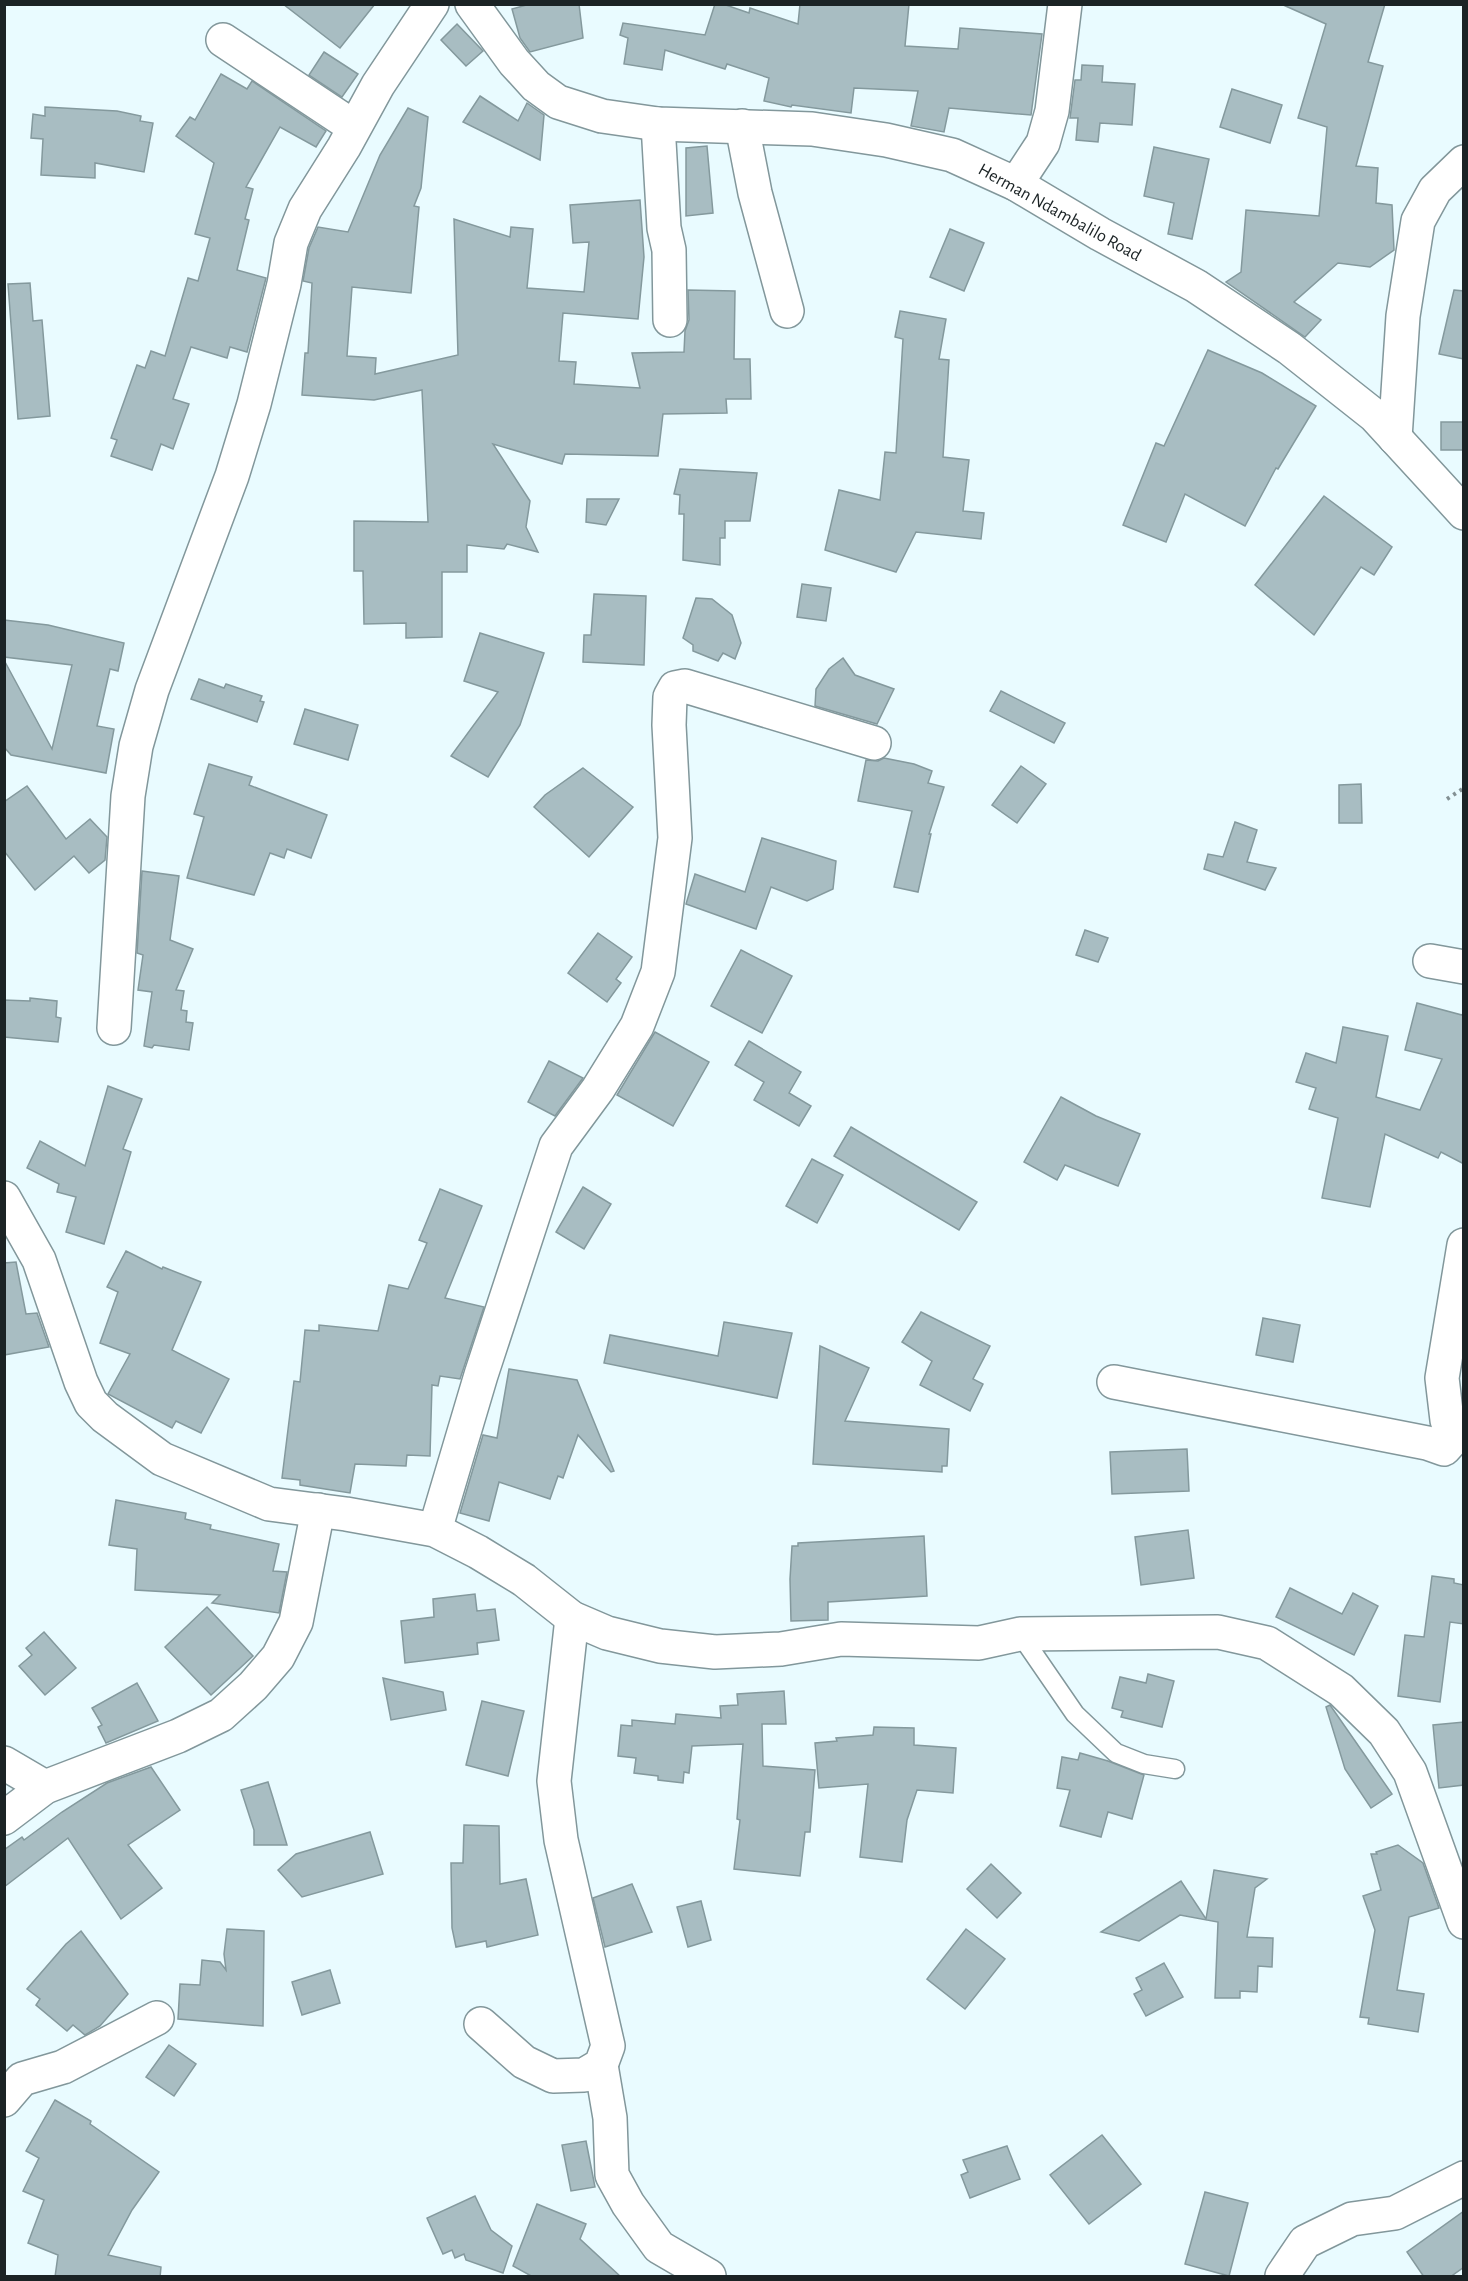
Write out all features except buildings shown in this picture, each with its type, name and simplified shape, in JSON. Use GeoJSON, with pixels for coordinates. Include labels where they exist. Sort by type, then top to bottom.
{"type":"FeatureCollection","features":[{"type":"Feature","properties":{"kind":"street"},"geometry":{"type":"LineString","coordinates":[[114,1028],[128,796],[136,746],[152,690],[236,466],[276,317],[291,243],[305,209],[394,59],[432,4]]}},
{"type":"Feature","properties":{"kind":"street","name":"Herman Ndambalilo Road"},"geometry":{"type":"LineString","coordinates":[[472,4],[514,62],[536,86],[558,102],[602,116],[658,124],[812,129],[886,140],[952,155],[1016,184],[1100,234],[1196,286],[1280,342],[1375,416],[1464,513]]}},
{"type":"Feature","properties":{"kind":"street"},"geometry":{"type":"LineString","coordinates":[[1016,184],[1043,143],[1052,111],[1065,4]]}},
{"type":"Feature","properties":{"kind":"street"},"geometry":{"type":"LineString","coordinates":[[223,40],[354,127]]}},
{"type":"Feature","properties":{"kind":"street"},"geometry":{"type":"LineString","coordinates":[[658,124],[664,228],[669,250],[670,320]]}},
{"type":"Feature","properties":{"kind":"street"},"geometry":{"type":"LineString","coordinates":[[742,126],[755,193],[788,311]]}},
{"type":"Feature","properties":{"kind":"street"},"geometry":{"type":"LineString","coordinates":[[1395,438],[1403,316],[1418,221],[1435,190],[1464,162]]}},
{"type":"Feature","properties":{"kind":"street"},"geometry":{"type":"LineString","coordinates":[[435,1530],[481,1375],[556,1146],[598,1089],[638,1026],[658,972],[675,838],[669,725],[670,697],[675,688],[685,686],[874,743]]}},
{"type":"Feature","properties":{"kind":"street"},"geometry":{"type":"LineString","coordinates":[[1430,961],[1464,967]]}},
{"type":"Feature","properties":{"kind":"street"},"geometry":{"type":"LineString","coordinates":[[4,1198],[39,1260],[81,1382],[91,1403],[105,1417],[162,1459],[269,1504],[435,1530],[478,1552],[524,1580],[572,1618],[607,1633],[660,1646],[715,1652],[781,1649],[841,1639],[979,1643],[1020,1634],[1218,1632],[1267,1643],[1341,1690],[1384,1732],[1410,1772],[1464,1922]]}},
{"type":"Feature","properties":{"kind":"street"},"geometry":{"type":"LineString","coordinates":[[1114,1382],[1427,1443],[1444,1449],[1453,1439],[1447,1420],[1442,1378],[1464,1245]]}},
{"type":"Feature","properties":{"kind":"street"},"geometry":{"type":"LineString","coordinates":[[4,1818],[45,1787],[186,1732],[221,1714],[253,1686],[278,1657],[296,1622],[318,1510]]}},
{"type":"Feature","properties":{"kind":"street"},"geometry":{"type":"LineString","coordinates":[[572,1618],[554,1781],[561,1840],[608,2046],[602,2065],[610,2118],[612,2175],[628,2204],[659,2247],[709,2277]]}},
{"type":"Feature","properties":{"kind":"street"},"geometry":{"type":"LineString","coordinates":[[4,1763],[45,1787]]}},
{"type":"Feature","properties":{"kind":"street"},"geometry":{"type":"LineString","coordinates":[[4,2100],[22,2079],[63,2067],[157,2018]]}},
{"type":"Feature","properties":{"kind":"street"},"geometry":{"type":"LineString","coordinates":[[481,2024],[524,2062],[553,2076],[584,2075],[602,2065]]}},
{"type":"Feature","properties":{"kind":"street"},"geometry":{"type":"LineString","coordinates":[[1282,2277],[1305,2242],[1352,2219],[1395,2213],[1464,2178]]}},
{"type":"Feature","properties":{"kind":"lane"},"geometry":{"type":"LineString","coordinates":[[1020,1634],[1075,1714],[1116,1753],[1144,1764],[1175,1769]]}},
{"type":"Feature","properties":{"kind":"path"},"geometry":{"type":"LineString","coordinates":[[1447,799],[1464,788]]}}]}
